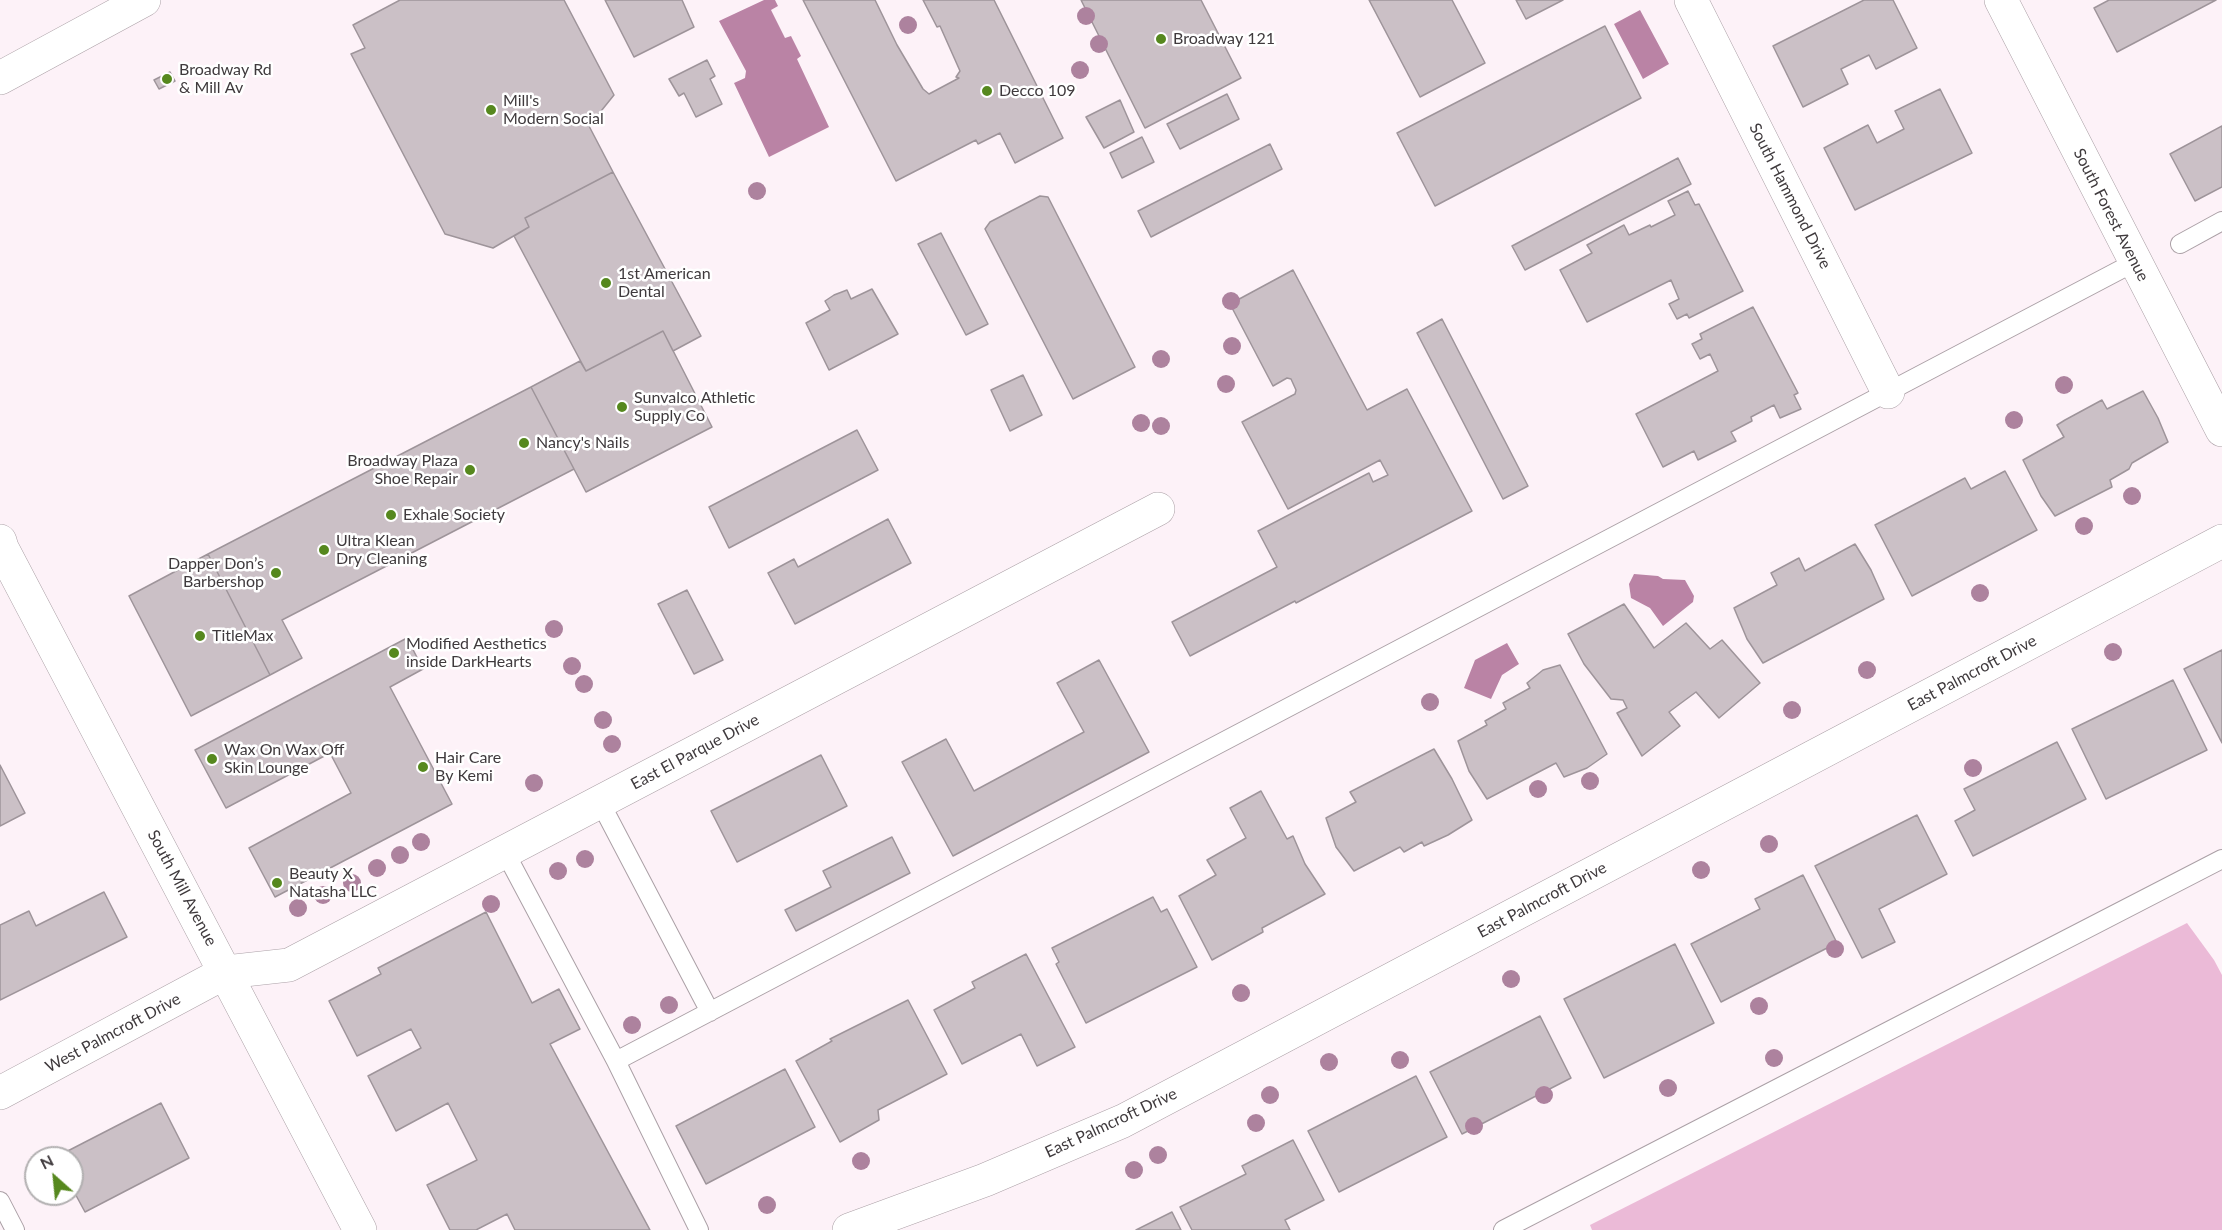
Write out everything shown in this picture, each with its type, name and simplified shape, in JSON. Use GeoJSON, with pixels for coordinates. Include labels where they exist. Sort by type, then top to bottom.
{"type":"FeatureCollection","features":[{"type":"Feature","properties":{"kind":"street"},"geometry":{"type":"LineString","coordinates":[[0,78],[144,0]]}},
{"type":"Feature","properties":{"kind":"street","name":"South Hammond Drive"},"geometry":{"type":"LineString","coordinates":[[1691,0],[1888,392]]}},
{"type":"Feature","properties":{"kind":"street","name":"South Forest Avenue"},"geometry":{"type":"LineString","coordinates":[[2001,0],[2222,430]]}},
{"type":"Feature","properties":{"kind":"street","name":"East El Parque Drive"},"geometry":{"type":"LineString","coordinates":[[226,972],[289,965],[1158,509]]}},
{"type":"Feature","properties":{"kind":"street","name":"East Palmcroft Drive"},"geometry":{"type":"LineString","coordinates":[[849,1230],[985,1180],[1123,1121],[2222,541]]}},
{"type":"Feature","properties":{"kind":"street","name":"South Mill Avenue"},"geometry":{"type":"LineString","coordinates":[[1,545],[360,1230]]}},
{"type":"Feature","properties":{"kind":"street","name":"West Palmcroft Drive"},"geometry":{"type":"LineString","coordinates":[[0,1094],[226,972]]}},
{"type":"Feature","properties":{"kind":"lane"},"geometry":{"type":"LineString","coordinates":[[2180,244],[2222,221]]}},
{"type":"Feature","properties":{"kind":"lane"},"geometry":{"type":"LineString","coordinates":[[616,1061],[2135,261]]}},
{"type":"Feature","properties":{"kind":"lane"},"geometry":{"type":"LineString","coordinates":[[600,802],[710,1012]]}},
{"type":"Feature","properties":{"kind":"lane"},"geometry":{"type":"LineString","coordinates":[[505,852],[616,1061],[699,1230]]}},
{"type":"Feature","properties":{"kind":"lane"},"geometry":{"type":"LineString","coordinates":[[1503,1230],[2222,859]]}},
{"type":"Feature","properties":{"kind":"lane"},"geometry":{"type":"LineString","coordinates":[[0,1201],[15,1230]]}},
{"type":"Feature","properties":{"kind":"shaded area"},"geometry":{"type":"Polygon","coordinates":[[[764,0],[775,0],[778,6],[771,10],[785,38],[791,36],[801,56],[797,59],[829,127],[769,157],[734,83],[745,78],[746,71],[719,21],[764,0]]]}},
{"type":"Feature","properties":{"kind":"shaded area"},"geometry":{"type":"Polygon","coordinates":[[[1640,10],[1669,64],[1643,79],[1614,24],[1640,10]]]}},
{"type":"Feature","properties":{"kind":"shaded area"},"geometry":{"type":"Polygon","coordinates":[[[1634,574],[1685,580],[1694,596],[1693,602],[1663,626],[1650,608],[1631,598],[1629,584],[1634,574]]]}},
{"type":"Feature","properties":{"kind":"shaded area"},"geometry":{"type":"Polygon","coordinates":[[[1507,643],[1519,664],[1502,675],[1491,699],[1464,688],[1475,660],[1507,643]]]}},
{"type":"Feature","properties":{"kind":"shaded area"},"geometry":{"type":"Polygon","coordinates":[[[2187,923],[2222,975],[2222,1230],[1592,1230],[1590,1225],[2187,923]]]}},
{"type":"Feature","properties":{"kind":"building","name":"Mill's Modern Social"},"geometry":{"type":"Polygon","coordinates":[[[400,0],[564,0],[614,95],[589,126],[613,172],[525,218],[529,227],[493,248],[445,234],[351,54],[365,48],[353,25],[400,0]]]}},
{"type":"Feature","properties":{"kind":"building"},"geometry":{"type":"Polygon","coordinates":[[[605,0],[682,0],[694,27],[634,57],[605,0]]]}},
{"type":"Feature","properties":{"kind":"building","name":"Decco 109"},"geometry":{"type":"Polygon","coordinates":[[[803,0],[875,0],[897,45],[923,89],[929,94],[959,78],[956,77],[960,71],[940,26],[937,27],[923,0],[994,0],[1063,138],[1015,163],[1000,133],[978,144],[976,140],[896,181],[803,0]]]}},
{"type":"Feature","properties":{"kind":"building","name":"Broadway 121"},"geometry":{"type":"Polygon","coordinates":[[[1081,0],[1201,0],[1241,78],[1145,128],[1081,0]]]}},
{"type":"Feature","properties":{"kind":"building"},"geometry":{"type":"Polygon","coordinates":[[[1369,0],[1452,0],[1485,63],[1420,97],[1369,0]]]}},
{"type":"Feature","properties":{"kind":"building"},"geometry":{"type":"Polygon","coordinates":[[[1516,0],[1563,0],[1526,19],[1516,0]]]}},
{"type":"Feature","properties":{"kind":"building"},"geometry":{"type":"Polygon","coordinates":[[[1864,0],[1893,0],[1917,48],[1876,69],[1869,55],[1841,69],[1848,84],[1803,107],[1773,46],[1864,0]]]}},
{"type":"Feature","properties":{"kind":"building"},"geometry":{"type":"Polygon","coordinates":[[[2109,0],[2216,0],[2117,52],[2094,8],[2109,0]]]}},
{"type":"Feature","properties":{"kind":"building"},"geometry":{"type":"Polygon","coordinates":[[[1605,26],[1641,98],[1435,206],[1397,133],[1605,26]]]}},
{"type":"Feature","properties":{"kind":"building"},"geometry":{"type":"Polygon","coordinates":[[[707,60],[715,76],[710,79],[722,104],[696,117],[684,93],[679,96],[669,79],[707,60]]]}},
{"type":"Feature","properties":{"kind":"building"},"geometry":{"type":"Polygon","coordinates":[[[170,72],[175,81],[159,89],[154,80],[170,72]]]}},
{"type":"Feature","properties":{"kind":"building"},"geometry":{"type":"Polygon","coordinates":[[[1940,89],[1972,153],[1855,210],[1824,148],[1868,125],[1877,143],[1904,129],[1895,111],[1940,89]]]}},
{"type":"Feature","properties":{"kind":"building"},"geometry":{"type":"Polygon","coordinates":[[[1227,94],[1239,119],[1180,149],[1167,124],[1227,94]]]}},
{"type":"Feature","properties":{"kind":"building"},"geometry":{"type":"Polygon","coordinates":[[[1120,100],[1134,132],[1104,148],[1086,117],[1120,100]]]}},
{"type":"Feature","properties":{"kind":"building"},"geometry":{"type":"Polygon","coordinates":[[[2222,126],[2222,187],[2195,201],[2170,154],[2222,126]]]}},
{"type":"Feature","properties":{"kind":"building"},"geometry":{"type":"Polygon","coordinates":[[[1142,137],[1154,162],[1122,178],[1110,153],[1142,137]]]}},
{"type":"Feature","properties":{"kind":"building"},"geometry":{"type":"Polygon","coordinates":[[[1270,144],[1282,169],[1151,237],[1138,211],[1270,144]]]}},
{"type":"Feature","properties":{"kind":"building"},"geometry":{"type":"Polygon","coordinates":[[[1678,158],[1691,184],[1525,270],[1512,246],[1678,158]]]}},
{"type":"Feature","properties":{"kind":"building","name":"1st American Dental"},"geometry":{"type":"Polygon","coordinates":[[[613,172],[701,336],[673,351],[663,331],[586,371],[514,236],[529,227],[525,218],[613,172]]]}},
{"type":"Feature","properties":{"kind":"building"},"geometry":{"type":"Polygon","coordinates":[[[1688,191],[1695,205],[1699,204],[1743,291],[1689,318],[1687,314],[1677,319],[1669,304],[1679,299],[1671,280],[1587,322],[1560,270],[1592,253],[1587,245],[1624,225],[1629,235],[1675,215],[1668,201],[1688,191]]]}},
{"type":"Feature","properties":{"kind":"building"},"geometry":{"type":"Polygon","coordinates":[[[1040,196],[1048,197],[1135,367],[1073,399],[985,229],[990,222],[1040,196]]]}},
{"type":"Feature","properties":{"kind":"building"},"geometry":{"type":"Polygon","coordinates":[[[941,233],[988,324],[966,335],[918,244],[941,233]]]}},
{"type":"Feature","properties":{"kind":"building"},"geometry":{"type":"Polygon","coordinates":[[[1293,270],[1367,410],[1407,389],[1472,511],[1190,656],[1172,622],[1277,567],[1258,531],[1369,473],[1373,482],[1388,475],[1380,460],[1288,509],[1242,422],[1295,394],[1296,390],[1291,379],[1287,378],[1273,386],[1230,304],[1293,270]]]}},
{"type":"Feature","properties":{"kind":"building"},"geometry":{"type":"Polygon","coordinates":[[[872,289],[898,334],[829,370],[806,323],[830,310],[825,301],[834,295],[847,290],[851,299],[872,289]]]}},
{"type":"Feature","properties":{"kind":"building"},"geometry":{"type":"Polygon","coordinates":[[[1753,307],[1798,393],[1794,395],[1801,409],[1780,418],[1774,405],[1751,417],[1752,421],[1731,432],[1736,441],[1698,460],[1694,451],[1663,467],[1636,414],[1718,371],[1710,354],[1700,359],[1692,344],[1702,339],[1700,334],[1753,307]]]}},
{"type":"Feature","properties":{"kind":"building"},"geometry":{"type":"Polygon","coordinates":[[[1442,319],[1528,486],[1503,499],[1417,333],[1442,319]]]}},
{"type":"Feature","properties":{"kind":"building","name":"Sunvalco Athletic Supply Co"},"geometry":{"type":"Polygon","coordinates":[[[663,331],[712,427],[586,492],[531,387],[580,361],[586,371],[663,331]]]}},
{"type":"Feature","properties":{"kind":"building"},"geometry":{"type":"Polygon","coordinates":[[[1023,375],[1042,415],[1010,431],[991,390],[1023,375]]]}},
{"type":"Feature","properties":{"kind":"building"},"geometry":{"type":"Polygon","coordinates":[[[531,387],[574,469],[282,620],[302,658],[270,675],[208,554],[531,387]]]}},
{"type":"Feature","properties":{"kind":"building"},"geometry":{"type":"Polygon","coordinates":[[[2143,391],[2168,442],[2132,463],[2129,469],[2110,480],[2112,487],[2055,516],[2041,496],[2023,460],[2064,437],[2057,425],[2065,420],[2102,400],[2107,409],[2143,391]]]}},
{"type":"Feature","properties":{"kind":"building"},"geometry":{"type":"Polygon","coordinates":[[[857,430],[878,470],[729,548],[709,507],[857,430]]]}},
{"type":"Feature","properties":{"kind":"building"},"geometry":{"type":"Polygon","coordinates":[[[2005,471],[2037,530],[1912,596],[1875,525],[1965,478],[1971,489],[2005,471]]]}},
{"type":"Feature","properties":{"kind":"building"},"geometry":{"type":"Polygon","coordinates":[[[888,519],[911,563],[795,624],[768,573],[794,559],[798,567],[888,519]]]}},
{"type":"Feature","properties":{"kind":"building"},"geometry":{"type":"Polygon","coordinates":[[[1855,544],[1871,570],[1884,599],[1763,663],[1747,639],[1734,608],[1777,585],[1771,573],[1799,558],[1805,571],[1855,544]]]}},
{"type":"Feature","properties":{"kind":"building","name":"TitleMax"},"geometry":{"type":"Polygon","coordinates":[[[208,554],[270,675],[191,716],[129,596],[208,554]]]}},
{"type":"Feature","properties":{"kind":"building"},"geometry":{"type":"Polygon","coordinates":[[[687,590],[723,660],[694,674],[658,604],[687,590]]]}},
{"type":"Feature","properties":{"kind":"building"},"geometry":{"type":"Polygon","coordinates":[[[1624,604],[1654,648],[1686,623],[1710,649],[1722,640],[1760,683],[1719,718],[1696,692],[1669,712],[1680,726],[1642,756],[1617,713],[1627,708],[1623,700],[1611,699],[1584,664],[1568,634],[1624,604]]]}},
{"type":"Feature","properties":{"kind":"building"},"geometry":{"type":"Polygon","coordinates":[[[407,638],[423,669],[390,687],[452,804],[275,897],[249,848],[351,793],[330,753],[226,808],[195,750],[407,638]]]}},
{"type":"Feature","properties":{"kind":"building"},"geometry":{"type":"Polygon","coordinates":[[[2222,650],[2222,743],[2184,669],[2222,650]]]}},
{"type":"Feature","properties":{"kind":"building"},"geometry":{"type":"Polygon","coordinates":[[[1099,660],[1149,752],[953,856],[902,762],[946,739],[974,791],[1084,732],[1057,683],[1099,660]]]}},
{"type":"Feature","properties":{"kind":"building"},"geometry":{"type":"Polygon","coordinates":[[[1560,665],[1607,754],[1587,768],[1564,777],[1556,763],[1487,799],[1469,771],[1458,741],[1487,725],[1485,721],[1506,709],[1503,703],[1530,688],[1527,683],[1543,670],[1560,665]]]}},
{"type":"Feature","properties":{"kind":"building"},"geometry":{"type":"Polygon","coordinates":[[[2173,680],[2207,750],[2106,799],[2072,729],[2173,680]]]}},
{"type":"Feature","properties":{"kind":"building"},"geometry":{"type":"Polygon","coordinates":[[[2057,742],[2086,799],[1973,856],[1955,821],[1975,810],[1964,789],[2057,742]]]}},
{"type":"Feature","properties":{"kind":"building"},"geometry":{"type":"Polygon","coordinates":[[[1434,749],[1472,820],[1424,846],[1422,842],[1404,852],[1400,847],[1354,871],[1336,847],[1326,818],[1356,802],[1350,792],[1434,749]]]}},
{"type":"Feature","properties":{"kind":"building"},"geometry":{"type":"Polygon","coordinates":[[[821,755],[847,806],[737,862],[711,811],[821,755]]]}},
{"type":"Feature","properties":{"kind":"building"},"geometry":{"type":"Polygon","coordinates":[[[0,765],[25,813],[0,826],[0,765]]]}},
{"type":"Feature","properties":{"kind":"building"},"geometry":{"type":"Polygon","coordinates":[[[1261,791],[1287,839],[1293,836],[1305,864],[1325,894],[1262,928],[1263,932],[1212,960],[1179,896],[1216,875],[1207,860],[1246,838],[1230,808],[1261,791]]]}},
{"type":"Feature","properties":{"kind":"building"},"geometry":{"type":"Polygon","coordinates":[[[1917,815],[1947,874],[1879,909],[1895,942],[1862,958],[1815,866],[1917,815]]]}},
{"type":"Feature","properties":{"kind":"building"},"geometry":{"type":"Polygon","coordinates":[[[892,837],[910,873],[796,931],[785,910],[831,887],[823,871],[892,837]]]}},
{"type":"Feature","properties":{"kind":"building"},"geometry":{"type":"Polygon","coordinates":[[[1803,875],[1837,943],[1721,1002],[1691,944],[1760,909],[1755,899],[1803,875]]]}},
{"type":"Feature","properties":{"kind":"building"},"geometry":{"type":"Polygon","coordinates":[[[104,892],[127,937],[0,1000],[0,925],[29,911],[36,926],[104,892]]]}},
{"type":"Feature","properties":{"kind":"building"},"geometry":{"type":"Polygon","coordinates":[[[1153,897],[1161,912],[1167,909],[1197,967],[1086,1023],[1056,964],[1059,962],[1052,948],[1153,897]]]}},
{"type":"Feature","properties":{"kind":"building"},"geometry":{"type":"Polygon","coordinates":[[[486,912],[532,1003],[559,989],[580,1029],[550,1044],[650,1230],[515,1230],[507,1214],[476,1230],[450,1230],[427,1185],[477,1160],[448,1103],[396,1131],[368,1076],[421,1048],[411,1029],[357,1056],[329,1001],[381,974],[378,968],[486,912]]]}},
{"type":"Feature","properties":{"kind":"building"},"geometry":{"type":"Polygon","coordinates":[[[1675,944],[1714,1023],[1604,1078],[1564,999],[1675,944]]]}},
{"type":"Feature","properties":{"kind":"building"},"geometry":{"type":"Polygon","coordinates":[[[1026,954],[1075,1047],[1037,1066],[1021,1034],[962,1064],[934,1010],[975,988],[972,982],[1026,954]]]}},
{"type":"Feature","properties":{"kind":"building"},"geometry":{"type":"Polygon","coordinates":[[[908,1000],[947,1074],[878,1110],[879,1120],[840,1142],[796,1061],[832,1041],[830,1039],[908,1000]]]}},
{"type":"Feature","properties":{"kind":"building"},"geometry":{"type":"Polygon","coordinates":[[[1540,1016],[1571,1078],[1462,1134],[1430,1072],[1540,1016]]]}},
{"type":"Feature","properties":{"kind":"building"},"geometry":{"type":"Polygon","coordinates":[[[785,1069],[815,1127],[706,1184],[676,1126],[785,1069]]]}},
{"type":"Feature","properties":{"kind":"building"},"geometry":{"type":"Polygon","coordinates":[[[1416,1076],[1447,1137],[1339,1192],[1308,1131],[1416,1076]]]}},
{"type":"Feature","properties":{"kind":"building"},"geometry":{"type":"Polygon","coordinates":[[[161,1103],[189,1158],[85,1212],[82,1206],[84,1206],[84,1146],[77,1146],[161,1103]]]}},
{"type":"Feature","properties":{"kind":"building"},"geometry":{"type":"Polygon","coordinates":[[[1293,1140],[1324,1200],[1285,1220],[1290,1230],[1192,1230],[1180,1207],[1246,1174],[1242,1166],[1293,1140]]]}},
{"type":"Feature","properties":{"kind":"building"},"geometry":{"type":"Polygon","coordinates":[[[1172,1212],[1181,1230],[1136,1230],[1172,1212]]]}},
{"type":"Feature","properties":{"kind":"place","name":"Broadway 121"},"geometry":{"type":"Point","coordinates":[1161,39]}},
{"type":"Feature","properties":{"kind":"place","name":"Broadway Rd & Mill Av"},"geometry":{"type":"Point","coordinates":[167,79]}},
{"type":"Feature","properties":{"kind":"place","name":"Decco 109"},"geometry":{"type":"Point","coordinates":[987,91]}},
{"type":"Feature","properties":{"kind":"place","name":"Mill's Modern Social"},"geometry":{"type":"Point","coordinates":[491,110]}},
{"type":"Feature","properties":{"kind":"place","name":"1st American Dental"},"geometry":{"type":"Point","coordinates":[606,283]}},
{"type":"Feature","properties":{"kind":"place","name":"Sunvalco Athletic Supply Co"},"geometry":{"type":"Point","coordinates":[622,407]}},
{"type":"Feature","properties":{"kind":"place","name":"Nancy's Nails"},"geometry":{"type":"Point","coordinates":[524,443]}},
{"type":"Feature","properties":{"kind":"place","name":"Broadway Plaza Shoe Repair"},"geometry":{"type":"Point","coordinates":[470,470]}},
{"type":"Feature","properties":{"kind":"place","name":"Exhale Society"},"geometry":{"type":"Point","coordinates":[391,515]}},
{"type":"Feature","properties":{"kind":"place","name":"Ultra Klean Dry Cleaning"},"geometry":{"type":"Point","coordinates":[324,550]}},
{"type":"Feature","properties":{"kind":"place","name":"Dapper Don’s Barbershop"},"geometry":{"type":"Point","coordinates":[276,573]}},
{"type":"Feature","properties":{"kind":"place","name":"TitleMax"},"geometry":{"type":"Point","coordinates":[200,636]}},
{"type":"Feature","properties":{"kind":"place","name":"Modified Aesthetics inside DarkHearts"},"geometry":{"type":"Point","coordinates":[394,653]}},
{"type":"Feature","properties":{"kind":"place","name":"Wax On Wax Off Skin Lounge"},"geometry":{"type":"Point","coordinates":[212,759]}},
{"type":"Feature","properties":{"kind":"place","name":"Hair Care By Kemi"},"geometry":{"type":"Point","coordinates":[423,767]}},
{"type":"Feature","properties":{"kind":"place","name":"Beauty X Natasha LLC"},"geometry":{"type":"Point","coordinates":[277,883]}}]}
